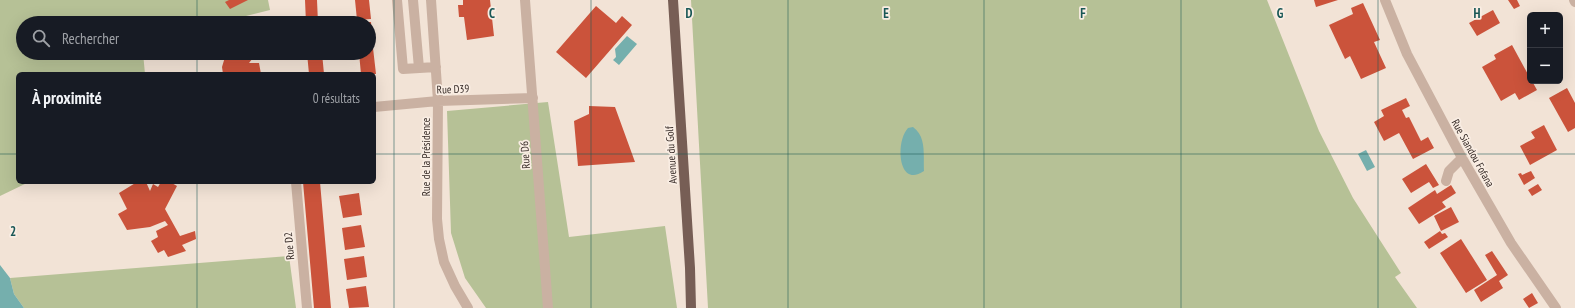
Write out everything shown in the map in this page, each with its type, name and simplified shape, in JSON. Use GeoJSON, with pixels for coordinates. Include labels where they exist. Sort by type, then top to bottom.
{"type":"FeatureCollection","features":[{"type":"Feature","properties":{"kind":"main road","name":"Avenue du Golf"},"geometry":{"type":"LineString","coordinates":[[673,0],[690,268],[691,308]]}},
{"type":"Feature","properties":{"kind":"street"},"geometry":{"type":"LineString","coordinates":[[397,0],[403,69],[436,67]]}},
{"type":"Feature","properties":{"kind":"street"},"geometry":{"type":"LineString","coordinates":[[413,0],[419,68]]}},
{"type":"Feature","properties":{"kind":"street","name":"Rue de la Présidence"},"geometry":{"type":"LineString","coordinates":[[431,0],[438,101],[437,219],[439,239],[444,262],[454,286],[468,308]]}},
{"type":"Feature","properties":{"kind":"street","name":"Rue D6"},"geometry":{"type":"LineString","coordinates":[[525,0],[548,308]]}},
{"type":"Feature","properties":{"kind":"street","name":"Rue Siandou Fofana"},"geometry":{"type":"LineString","coordinates":[[1385,0],[1407,54],[1462,158],[1511,243],[1556,308]]}},
{"type":"Feature","properties":{"kind":"street","name":"Rue D39"},"geometry":{"type":"LineString","coordinates":[[376,108],[438,101],[533,98]]}},
{"type":"Feature","properties":{"kind":"street"},"geometry":{"type":"LineString","coordinates":[[1446,181],[1449,171],[1462,158]]}},
{"type":"Feature","properties":{"kind":"street","name":"Rue D2"},"geometry":{"type":"LineString","coordinates":[[296,184],[307,308]]}},
{"type":"Feature","properties":{"kind":"green space"},"geometry":{"type":"Polygon","coordinates":[[[0,0],[268,0],[270,10],[246,16],[16,16],[16,60],[144,60],[145,72],[16,72],[16,184],[25,184],[0,196],[0,0]]]}},
{"type":"Feature","properties":{"kind":"green space"},"geometry":{"type":"Polygon","coordinates":[[[691,0],[1267,0],[1319,131],[1353,198],[1401,273],[1395,277],[1417,308],[708,308],[691,0]]]}},
{"type":"Feature","properties":{"kind":"green space"},"geometry":{"type":"Polygon","coordinates":[[[548,102],[569,237],[665,226],[677,308],[486,308],[465,278],[451,233],[447,111],[548,102]]]}},
{"type":"Feature","properties":{"kind":"green space"},"geometry":{"type":"Polygon","coordinates":[[[289,256],[296,308],[24,308],[14,294],[10,278],[289,256]]]}},
{"type":"Feature","properties":{"kind":"water"},"geometry":{"type":"Polygon","coordinates":[[[627,36],[637,44],[619,65],[613,60],[616,57],[615,49],[627,36]]]}},
{"type":"Feature","properties":{"kind":"water"},"geometry":{"type":"Polygon","coordinates":[[[913,127],[920,136],[924,153],[924,171],[915,175],[909,174],[904,169],[901,162],[900,153],[904,135],[908,128],[913,127]]]}},
{"type":"Feature","properties":{"kind":"water"},"geometry":{"type":"Polygon","coordinates":[[[1366,150],[1375,167],[1367,171],[1358,154],[1366,150]]]}},
{"type":"Feature","properties":{"kind":"water"},"geometry":{"type":"Polygon","coordinates":[[[0,265],[10,278],[14,294],[24,308],[0,308],[0,265]]]}},
{"type":"Feature","properties":{"kind":"building"},"geometry":{"type":"Polygon","coordinates":[[[229,0],[248,0],[230,9],[225,2],[229,0]]]}},
{"type":"Feature","properties":{"kind":"building"},"geometry":{"type":"Polygon","coordinates":[[[305,0],[317,0],[318,16],[306,16],[305,0]]]}},
{"type":"Feature","properties":{"kind":"building"},"geometry":{"type":"Polygon","coordinates":[[[355,0],[369,0],[371,16],[357,16],[355,0]]]}},
{"type":"Feature","properties":{"kind":"building"},"geometry":{"type":"Polygon","coordinates":[[[463,0],[490,0],[494,36],[467,40],[464,17],[459,17],[458,5],[463,5],[463,0]]]}},
{"type":"Feature","properties":{"kind":"building"},"geometry":{"type":"Polygon","coordinates":[[[1314,0],[1338,0],[1316,7],[1314,0]]]}},
{"type":"Feature","properties":{"kind":"building"},"geometry":{"type":"Polygon","coordinates":[[[1508,0],[1517,0],[1520,6],[1514,9],[1508,0]]]}},
{"type":"Feature","properties":{"kind":"building"},"geometry":{"type":"Polygon","coordinates":[[[1363,3],[1380,40],[1374,42],[1386,68],[1361,79],[1350,56],[1345,59],[1329,25],[1353,14],[1351,8],[1363,3]]]}},
{"type":"Feature","properties":{"kind":"building"},"geometry":{"type":"Polygon","coordinates":[[[596,6],[616,23],[622,16],[632,25],[586,78],[556,52],[596,6]]]}},
{"type":"Feature","properties":{"kind":"building"},"geometry":{"type":"Polygon","coordinates":[[[1493,10],[1500,23],[1477,36],[1469,23],[1493,10]]]}},
{"type":"Feature","properties":{"kind":"building"},"geometry":{"type":"Polygon","coordinates":[[[1512,45],[1527,72],[1527,84],[1534,84],[1537,90],[1519,100],[1515,93],[1501,101],[1482,67],[1496,59],[1494,55],[1512,45]]]}},
{"type":"Feature","properties":{"kind":"building"},"geometry":{"type":"Polygon","coordinates":[[[224,60],[251,60],[249,63],[259,63],[261,72],[223,72],[222,67],[224,60]]]}},
{"type":"Feature","properties":{"kind":"building"},"geometry":{"type":"Polygon","coordinates":[[[308,60],[323,60],[324,72],[309,72],[308,60]]]}},
{"type":"Feature","properties":{"kind":"building"},"geometry":{"type":"Polygon","coordinates":[[[360,60],[374,60],[376,72],[361,72],[360,60]]]}},
{"type":"Feature","properties":{"kind":"building"},"geometry":{"type":"Polygon","coordinates":[[[1567,88],[1575,103],[1575,128],[1568,132],[1549,98],[1567,88]]]}},
{"type":"Feature","properties":{"kind":"building"},"geometry":{"type":"Polygon","coordinates":[[[1406,98],[1410,106],[1402,110],[1406,118],[1409,117],[1421,141],[1428,137],[1434,148],[1413,159],[1399,133],[1384,141],[1374,122],[1384,116],[1381,110],[1406,98]]]}},
{"type":"Feature","properties":{"kind":"building"},"geometry":{"type":"Polygon","coordinates":[[[589,106],[615,107],[635,162],[578,166],[574,121],[589,114],[589,106]]]}},
{"type":"Feature","properties":{"kind":"building"},"geometry":{"type":"Polygon","coordinates":[[[1544,125],[1557,150],[1530,165],[1520,146],[1535,138],[1531,132],[1544,125]]]}},
{"type":"Feature","properties":{"kind":"building"},"geometry":{"type":"Polygon","coordinates":[[[1426,164],[1439,185],[1433,188],[1429,182],[1411,193],[1402,179],[1426,164]]]}},
{"type":"Feature","properties":{"kind":"building"},"geometry":{"type":"Polygon","coordinates":[[[1531,171],[1535,178],[1524,185],[1518,174],[1521,173],[1522,175],[1531,171]]]}},
{"type":"Feature","properties":{"kind":"building"},"geometry":{"type":"Polygon","coordinates":[[[134,184],[147,184],[150,191],[153,184],[158,187],[160,184],[174,184],[177,186],[165,209],[180,236],[195,231],[196,239],[182,245],[186,251],[168,257],[164,250],[158,253],[151,241],[158,237],[156,231],[168,225],[165,221],[150,227],[127,230],[118,214],[127,209],[119,193],[134,184]]]}},
{"type":"Feature","properties":{"kind":"building"},"geometry":{"type":"Polygon","coordinates":[[[303,184],[320,184],[331,308],[314,308],[303,184]]]}},
{"type":"Feature","properties":{"kind":"building"},"geometry":{"type":"Polygon","coordinates":[[[1538,184],[1542,190],[1532,196],[1528,190],[1538,184]]]}},
{"type":"Feature","properties":{"kind":"building"},"geometry":{"type":"Polygon","coordinates":[[[1451,185],[1456,193],[1442,202],[1446,207],[1419,224],[1408,208],[1435,190],[1437,194],[1451,185]]]}},
{"type":"Feature","properties":{"kind":"building"},"geometry":{"type":"Polygon","coordinates":[[[359,193],[362,215],[343,218],[339,196],[359,193]]]}},
{"type":"Feature","properties":{"kind":"building"},"geometry":{"type":"Polygon","coordinates":[[[1451,207],[1459,222],[1441,231],[1434,216],[1451,207]]]}},
{"type":"Feature","properties":{"kind":"building"},"geometry":{"type":"Polygon","coordinates":[[[361,225],[365,247],[345,250],[342,228],[361,225]]]}},
{"type":"Feature","properties":{"kind":"building"},"geometry":{"type":"Polygon","coordinates":[[[1440,231],[1442,234],[1445,233],[1448,237],[1429,249],[1424,242],[1440,231]]]}},
{"type":"Feature","properties":{"kind":"building"},"geometry":{"type":"Polygon","coordinates":[[[1461,239],[1487,280],[1466,293],[1440,253],[1461,239]]]}},
{"type":"Feature","properties":{"kind":"building"},"geometry":{"type":"Polygon","coordinates":[[[1492,251],[1508,275],[1499,281],[1503,288],[1481,302],[1474,290],[1497,275],[1485,255],[1492,251]]]}},
{"type":"Feature","properties":{"kind":"building"},"geometry":{"type":"Polygon","coordinates":[[[364,256],[367,277],[347,280],[344,259],[364,256]]]}},
{"type":"Feature","properties":{"kind":"building"},"geometry":{"type":"Polygon","coordinates":[[[366,286],[369,307],[349,308],[346,289],[366,286]]]}},
{"type":"Feature","properties":{"kind":"building"},"geometry":{"type":"Polygon","coordinates":[[[1532,293],[1538,303],[1529,308],[1523,299],[1532,293]]]}}]}
